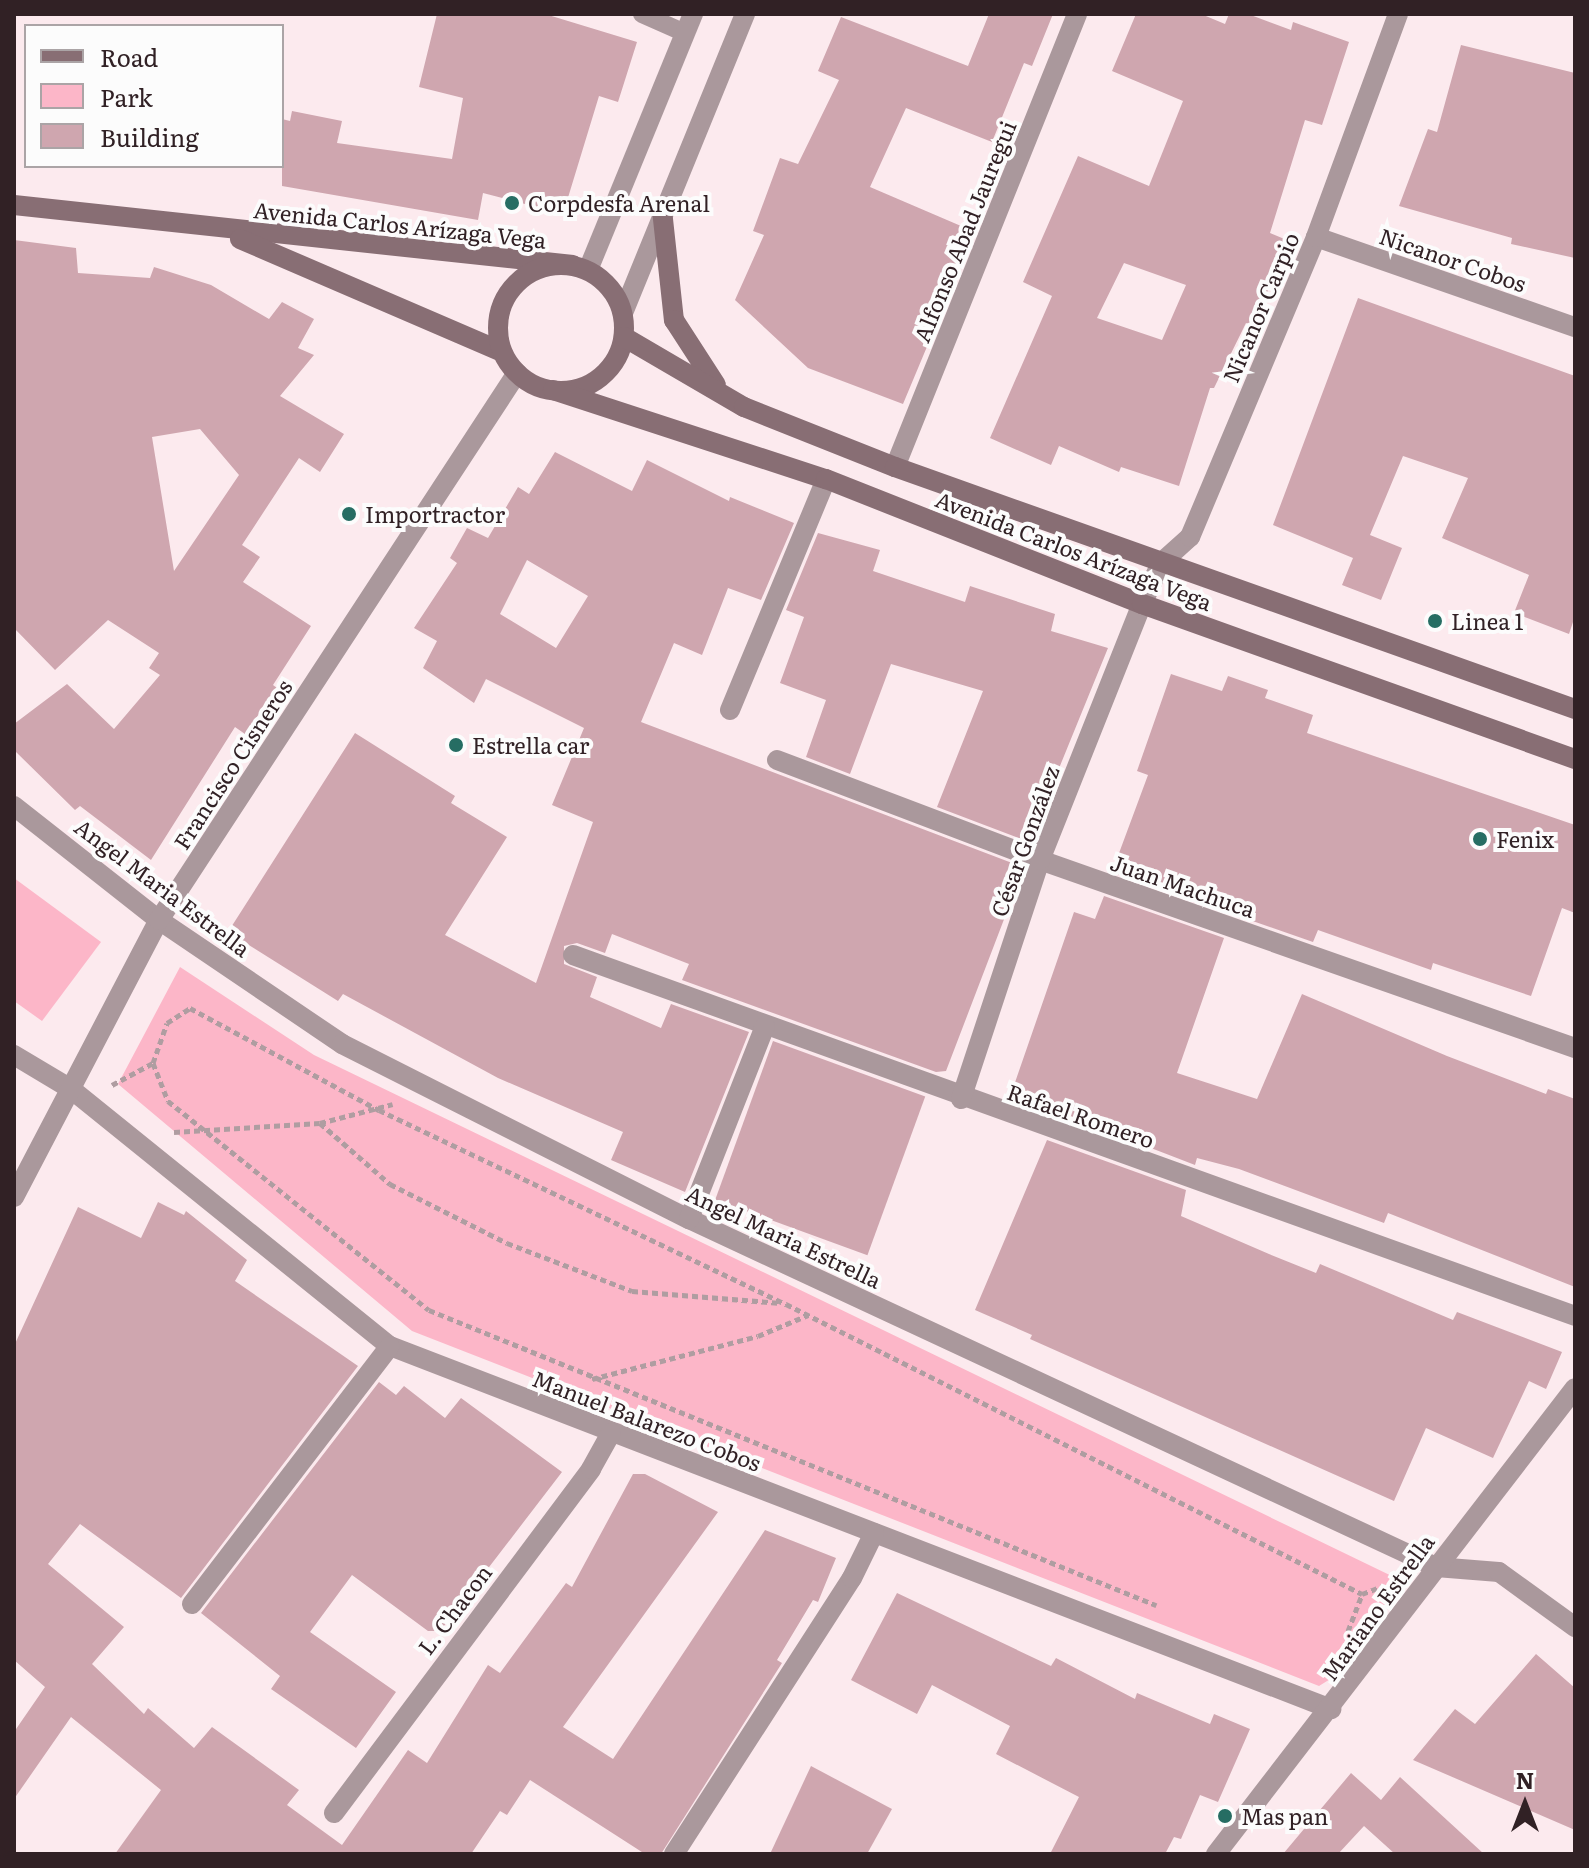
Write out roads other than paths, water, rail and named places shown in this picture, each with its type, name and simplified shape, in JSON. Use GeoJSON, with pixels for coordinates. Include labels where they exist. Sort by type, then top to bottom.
{"type":"FeatureCollection","features":[{"type":"Feature","properties":{"kind":"street"},"geometry":{"type":"LineString","coordinates":[[623,313],[610,288],[581,268],[530,271],[507,292],[496,321],[502,352],[517,373],[553,390],[577,388],[599,378],[615,359],[624,337],[623,313],[662,210],[745,14]]}},
{"type":"Feature","properties":{"kind":"street","name":"Alfonso Abad Jauregui"},"geometry":{"type":"LineString","coordinates":[[895,467],[1077,14]]}},
{"type":"Feature","properties":{"kind":"street","name":"Nicanor Carpio"},"geometry":{"type":"LineString","coordinates":[[1142,604],[1161,563],[1190,537],[1316,237],[1398,14]]}},
{"type":"Feature","properties":{"kind":"street"},"geometry":{"type":"LineString","coordinates":[[581,268],[689,24]]}},
{"type":"Feature","properties":{"kind":"street","name":"Avenida Carlos Arízaga Vega"},"geometry":{"type":"LineString","coordinates":[[14,205],[221,231],[581,268]]}},
{"type":"Feature","properties":{"kind":"street"},"geometry":{"type":"LineString","coordinates":[[662,210],[668,288],[681,339],[716,386],[744,407]]}},
{"type":"Feature","properties":{"kind":"street","name":"Avenida Carlos Arízaga Vega"},"geometry":{"type":"LineString","coordinates":[[221,231],[502,352]]}},
{"type":"Feature","properties":{"kind":"street","name":"Nicanor Cobos"},"geometry":{"type":"LineString","coordinates":[[1316,237],[1575,327]]}},
{"type":"Feature","properties":{"kind":"street","name":"Avenida Carlos Arízaga Vega"},"geometry":{"type":"LineString","coordinates":[[624,337],[744,407],[895,467],[1575,709]]}},
{"type":"Feature","properties":{"kind":"street","name":"Francisco Cisneros"},"geometry":{"type":"LineString","coordinates":[[14,1197],[159,920],[517,373]]}},
{"type":"Feature","properties":{"kind":"street","name":"Avenida Carlos Arízaga Vega"},"geometry":{"type":"LineString","coordinates":[[553,390],[826,479],[1142,604],[1575,759]]}},
{"type":"Feature","properties":{"kind":"street"},"geometry":{"type":"LineString","coordinates":[[730,710],[826,479]]}},
{"type":"Feature","properties":{"kind":"street","name":"César González"},"geometry":{"type":"LineString","coordinates":[[961,1099],[1040,860],[1142,604]]}},
{"type":"Feature","properties":{"kind":"street","name":"Juan Machuca"},"geometry":{"type":"LineString","coordinates":[[777,760],[1040,860],[1575,1048]]}},
{"type":"Feature","properties":{"kind":"street","name":"Angel Maria Estrella"},"geometry":{"type":"LineString","coordinates":[[14,806],[159,920],[342,1044],[689,1219],[1436,1567],[1499,1572],[1575,1627]]}},
{"type":"Feature","properties":{"kind":"street","name":"Rafael Romero"},"geometry":{"type":"LineString","coordinates":[[573,955],[961,1099],[1575,1316]]}},
{"type":"Feature","properties":{"kind":"street"},"geometry":{"type":"LineString","coordinates":[[689,1219],[765,1026]]}},
{"type":"Feature","properties":{"kind":"street","name":"Manuel Balarezo Cobos"},"geometry":{"type":"LineString","coordinates":[[14,1055],[71,1089],[390,1346],[1331,1709]]}},
{"type":"Feature","properties":{"kind":"street"},"geometry":{"type":"LineString","coordinates":[[192,1604],[390,1346]]}},
{"type":"Feature","properties":{"kind":"street","name":"Mariano Estrella"},"geometry":{"type":"LineString","coordinates":[[1216,1854],[1331,1709],[1575,1388]]}},
{"type":"Feature","properties":{"kind":"street","name":"L. Chacon"},"geometry":{"type":"LineString","coordinates":[[334,1813],[591,1469],[611,1433]]}},
{"type":"Feature","properties":{"kind":"street"},"geometry":{"type":"LineString","coordinates":[[674,1854],[852,1578],[874,1533]]}},
{"type":"Feature","properties":{"kind":"lane"},"geometry":{"type":"LineString","coordinates":[[642,14],[689,24]]}},
{"type":"Feature","properties":{"kind":"place","name":"Corpdesfa Arenal"},"geometry":{"type":"Point","coordinates":[512,203]}},
{"type":"Feature","properties":{"kind":"place","name":"Importractor"},"geometry":{"type":"Point","coordinates":[349,514]}},
{"type":"Feature","properties":{"kind":"place","name":"Linea 1"},"geometry":{"type":"Point","coordinates":[1435,621]}},
{"type":"Feature","properties":{"kind":"place","name":"Estrella car"},"geometry":{"type":"Point","coordinates":[456,745]}},
{"type":"Feature","properties":{"kind":"place","name":"Fenix"},"geometry":{"type":"Point","coordinates":[1480,839]}},
{"type":"Feature","properties":{"kind":"place","name":"Mas pan"},"geometry":{"type":"Point","coordinates":[1225,1816]}}]}
